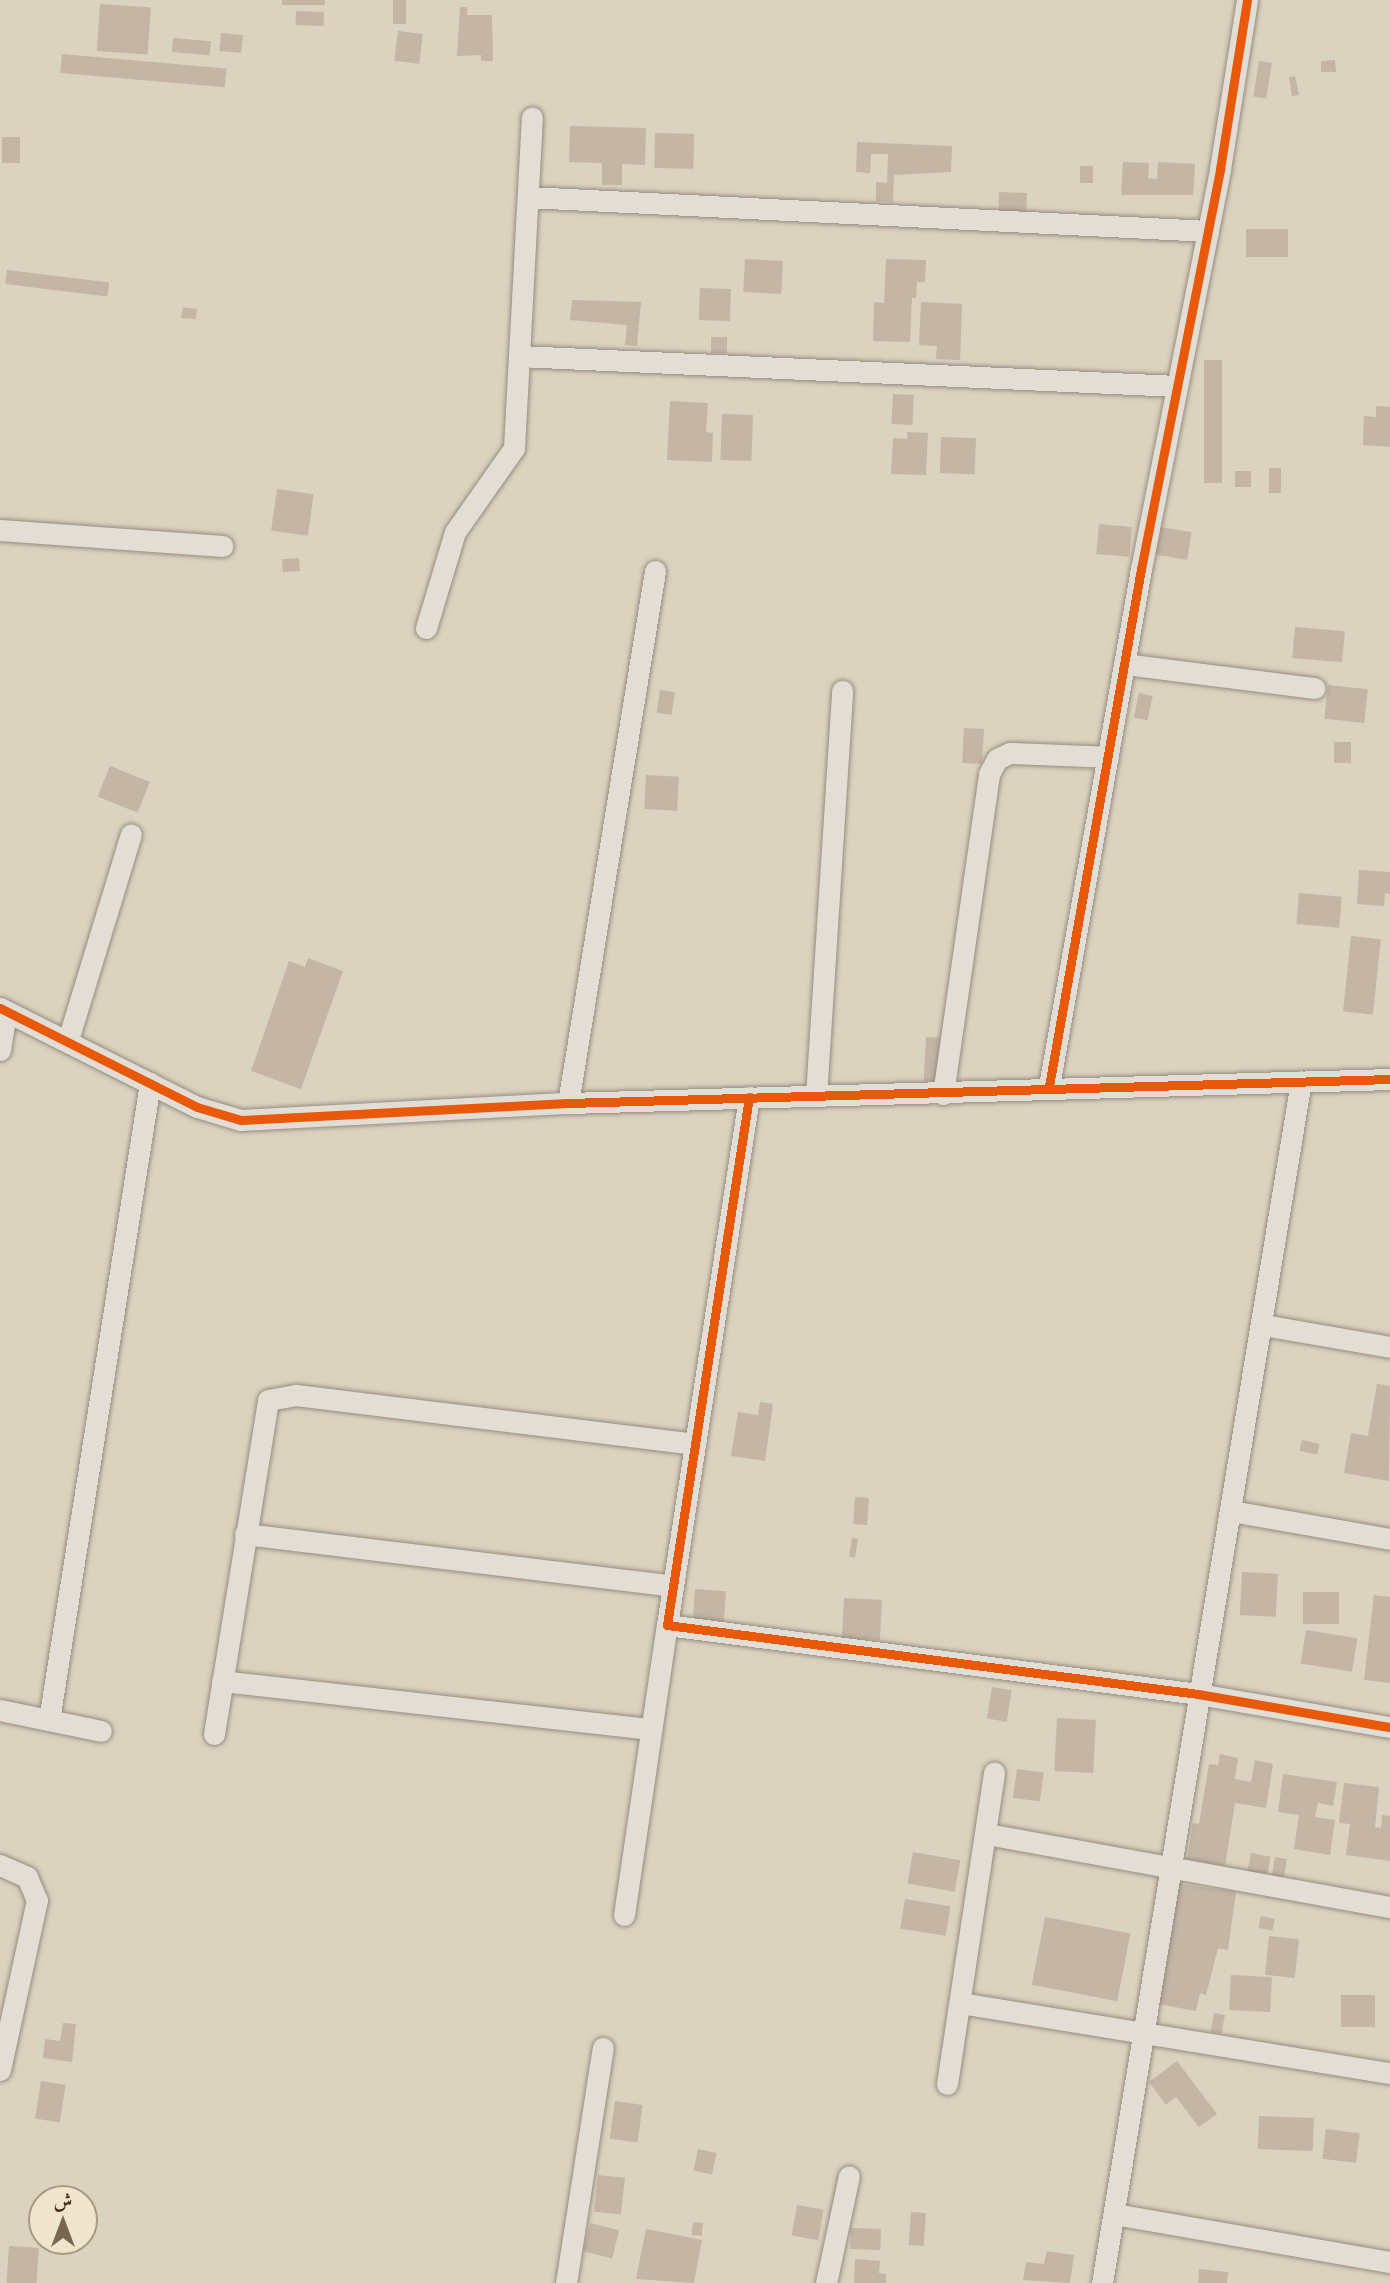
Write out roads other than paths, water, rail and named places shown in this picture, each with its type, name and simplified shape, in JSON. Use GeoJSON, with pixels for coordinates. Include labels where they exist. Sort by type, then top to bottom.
{"type":"FeatureCollection","features":[{"type":"Feature","properties":{"kind":"street"},"geometry":{"type":"LineString","coordinates":[[1049,1086],[1124,664],[1208,231],[1247,0]]}},
{"type":"Feature","properties":{"kind":"street"},"geometry":{"type":"LineString","coordinates":[[426,628],[455,532],[514,448],[532,117]]}},
{"type":"Feature","properties":{"kind":"street"},"geometry":{"type":"LineString","coordinates":[[528,197],[1208,231]]}},
{"type":"Feature","properties":{"kind":"street"},"geometry":{"type":"LineString","coordinates":[[519,356],[1177,386]]}},
{"type":"Feature","properties":{"kind":"street"},"geometry":{"type":"LineString","coordinates":[[0,530],[222,546]]}},
{"type":"Feature","properties":{"kind":"street"},"geometry":{"type":"LineString","coordinates":[[568,1103],[655,571]]}},
{"type":"Feature","properties":{"kind":"street"},"geometry":{"type":"LineString","coordinates":[[1124,664],[1314,688]]}},
{"type":"Feature","properties":{"kind":"street"},"geometry":{"type":"LineString","coordinates":[[816,1096],[842,691]]}},
{"type":"Feature","properties":{"kind":"street"},"geometry":{"type":"LineString","coordinates":[[943,1094],[989,774],[997,759],[1010,753],[1108,757]]}},
{"type":"Feature","properties":{"kind":"street"},"geometry":{"type":"LineString","coordinates":[[68,1040],[131,834]]}},
{"type":"Feature","properties":{"kind":"street"},"geometry":{"type":"LineString","coordinates":[[0,1050],[3,1009],[197,1107],[241,1120],[568,1103],[943,1094],[1049,1086],[1390,1079]]}},
{"type":"Feature","properties":{"kind":"street"},"geometry":{"type":"LineString","coordinates":[[1102,2283],[1198,1694],[1263,1325],[1301,1081]]}},
{"type":"Feature","properties":{"kind":"street"},"geometry":{"type":"LineString","coordinates":[[49,1720],[150,1083]]}},
{"type":"Feature","properties":{"kind":"street"},"geometry":{"type":"LineString","coordinates":[[624,1915],[749,1097]]}},
{"type":"Feature","properties":{"kind":"street"},"geometry":{"type":"LineString","coordinates":[[1263,1325],[1390,1347]]}},
{"type":"Feature","properties":{"kind":"street"},"geometry":{"type":"LineString","coordinates":[[214,1734],[264,1410],[268,1400],[278,1396],[695,1444]]}},
{"type":"Feature","properties":{"kind":"street"},"geometry":{"type":"LineString","coordinates":[[1231,1511],[1390,1539]]}},
{"type":"Feature","properties":{"kind":"street"},"geometry":{"type":"LineString","coordinates":[[245,1534],[673,1587]]}},
{"type":"Feature","properties":{"kind":"street"},"geometry":{"type":"LineString","coordinates":[[667,1625],[1198,1694],[1390,1727]]}},
{"type":"Feature","properties":{"kind":"street"},"geometry":{"type":"LineString","coordinates":[[222,1681],[651,1729]]}},
{"type":"Feature","properties":{"kind":"street"},"geometry":{"type":"LineString","coordinates":[[0,1710],[101,1731]]}},
{"type":"Feature","properties":{"kind":"street"},"geometry":{"type":"LineString","coordinates":[[947,2084],[987,1834],[994,1773]]}},
{"type":"Feature","properties":{"kind":"street"},"geometry":{"type":"LineString","coordinates":[[987,1834],[1170,1870],[1390,1907]]}},
{"type":"Feature","properties":{"kind":"street"},"geometry":{"type":"LineString","coordinates":[[0,1865],[27,1877],[37,1899],[4,2025],[0,2070]]}},
{"type":"Feature","properties":{"kind":"street"},"geometry":{"type":"LineString","coordinates":[[961,2003],[1390,2073]]}},
{"type":"Feature","properties":{"kind":"street"},"geometry":{"type":"LineString","coordinates":[[566,2283],[603,2048]]}},
{"type":"Feature","properties":{"kind":"street"},"geometry":{"type":"LineString","coordinates":[[826,2283],[849,2176]]}},
{"type":"Feature","properties":{"kind":"street"},"geometry":{"type":"LineString","coordinates":[[1114,2214],[1390,2262]]}}]}
